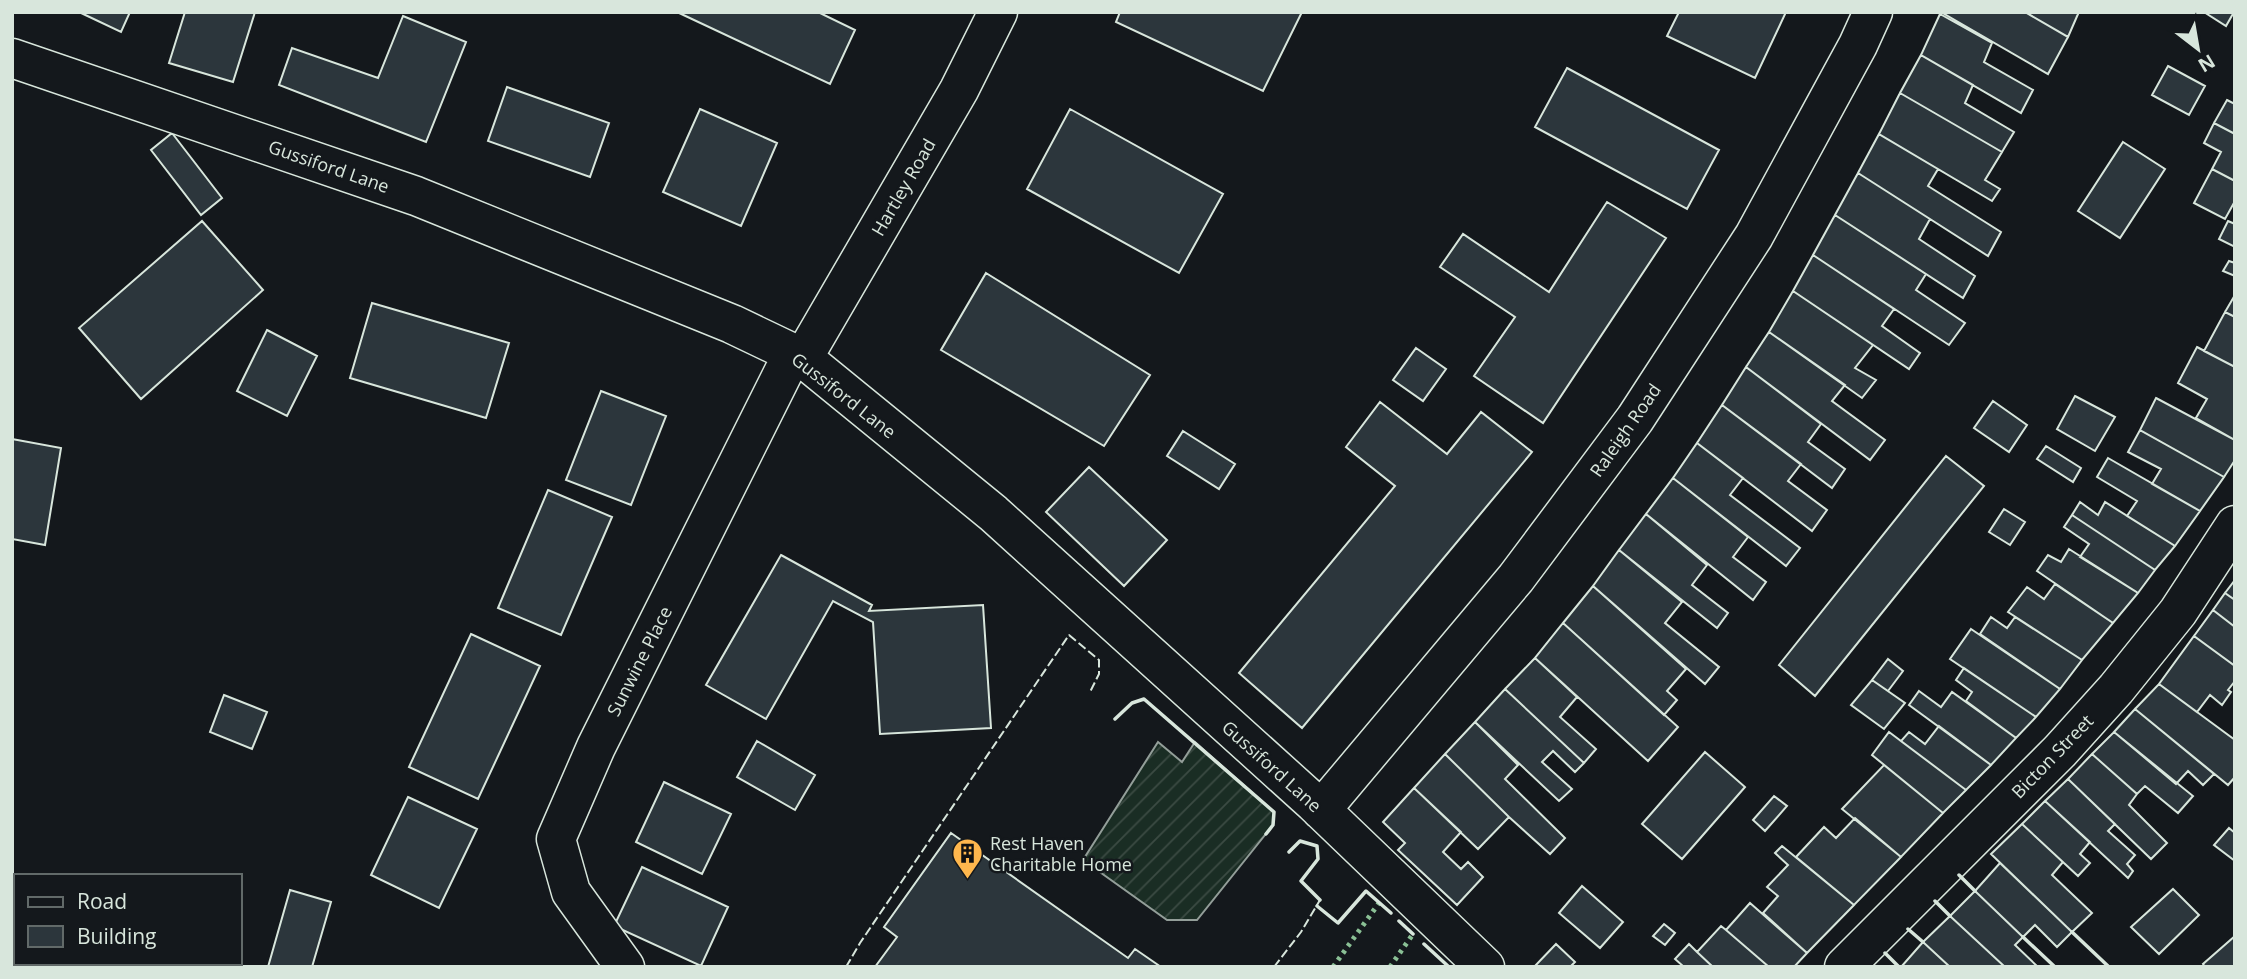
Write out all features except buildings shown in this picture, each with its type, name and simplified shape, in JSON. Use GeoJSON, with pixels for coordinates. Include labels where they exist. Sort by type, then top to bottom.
{"type":"FeatureCollection","features":[{"type":"Feature","properties":{"kind":"street","name":"Hartley Road"},"geometry":{"type":"LineString","coordinates":[[798,356],[959,90],[998,12]]}},
{"type":"Feature","properties":{"kind":"street","name":"Raleigh Road"},"geometry":{"type":"LineString","coordinates":[[1321,810],[1516,578],[1634,419],[1754,236],[1858,45],[1873,12]]}},
{"type":"Feature","properties":{"kind":"street","name":"Gussiford Lane"},"geometry":{"type":"LineString","coordinates":[[12,58],[416,196],[732,324],[798,356],[992,513],[1321,810],[1485,967]]}},
{"type":"Feature","properties":{"kind":"street","name":"Sunwine Place"},"geometry":{"type":"LineString","coordinates":[[625,967],[571,892],[556,839],[596,747],[798,356]]}},
{"type":"Feature","properties":{"kind":"street","name":"Bicton Street"},"geometry":{"type":"LineString","coordinates":[[1844,967],[2060,751],[2116,689],[2178,612],[2235,525]]}},
{"type":"Feature","properties":{"kind":"green space"},"geometry":{"type":"Polygon","coordinates":[[[1158,742],[1182,762],[1195,742],[1274,812],[1273,825],[1197,920],[1167,920],[1083,860],[1158,742]]]}},
{"type":"Feature","properties":{"kind":"hedge"},"geometry":{"type":"LineString","coordinates":[[1333,967],[1379,903]]}},
{"type":"Feature","properties":{"kind":"hedge"},"geometry":{"type":"LineString","coordinates":[[1390,967],[1413,934]]}},
{"type":"Feature","properties":{"kind":"fence"},"geometry":{"type":"LineString","coordinates":[[846,967],[1069,635],[1099,660],[1099,674],[1090,692]]}},
{"type":"Feature","properties":{"kind":"fence"},"geometry":{"type":"LineString","coordinates":[[1274,967],[1301,932],[1320,900]]}},
{"type":"Feature","properties":{"kind":"wall"},"geometry":{"type":"LineString","coordinates":[[1115,719],[1132,703],[1144,699],[1274,812],[1273,825],[1266,834]]}},
{"type":"Feature","properties":{"kind":"wall"},"geometry":{"type":"LineString","coordinates":[[1289,852],[1300,841],[1317,846],[1318,859],[1301,881],[1320,900]]}},
{"type":"Feature","properties":{"kind":"wall"},"geometry":{"type":"LineString","coordinates":[[1959,875],[1975,891]]}},
{"type":"Feature","properties":{"kind":"wall"},"geometry":{"type":"LineString","coordinates":[[1317,906],[1338,923],[1366,891],[1391,913]]}},
{"type":"Feature","properties":{"kind":"wall"},"geometry":{"type":"LineString","coordinates":[[1935,901],[1950,916]]}},
{"type":"Feature","properties":{"kind":"wall"},"geometry":{"type":"LineString","coordinates":[[1399,921],[1413,934]]}},
{"type":"Feature","properties":{"kind":"wall"},"geometry":{"type":"LineString","coordinates":[[1908,929],[1923,942]]}},
{"type":"Feature","properties":{"kind":"wall"},"geometry":{"type":"LineString","coordinates":[[2072,932],[2109,967]]}},
{"type":"Feature","properties":{"kind":"wall"},"geometry":{"type":"LineString","coordinates":[[2023,937],[2055,967]]}},
{"type":"Feature","properties":{"kind":"wall"},"geometry":{"type":"LineString","coordinates":[[1424,944],[1449,967]]}},
{"type":"Feature","properties":{"kind":"wall"},"geometry":{"type":"LineString","coordinates":[[1885,953],[1899,967]]}},
{"type":"Feature","properties":{"kind":"place","name":"Rest Haven Charitable Home"},"geometry":{"type":"Point","coordinates":[967,880]}}]}
